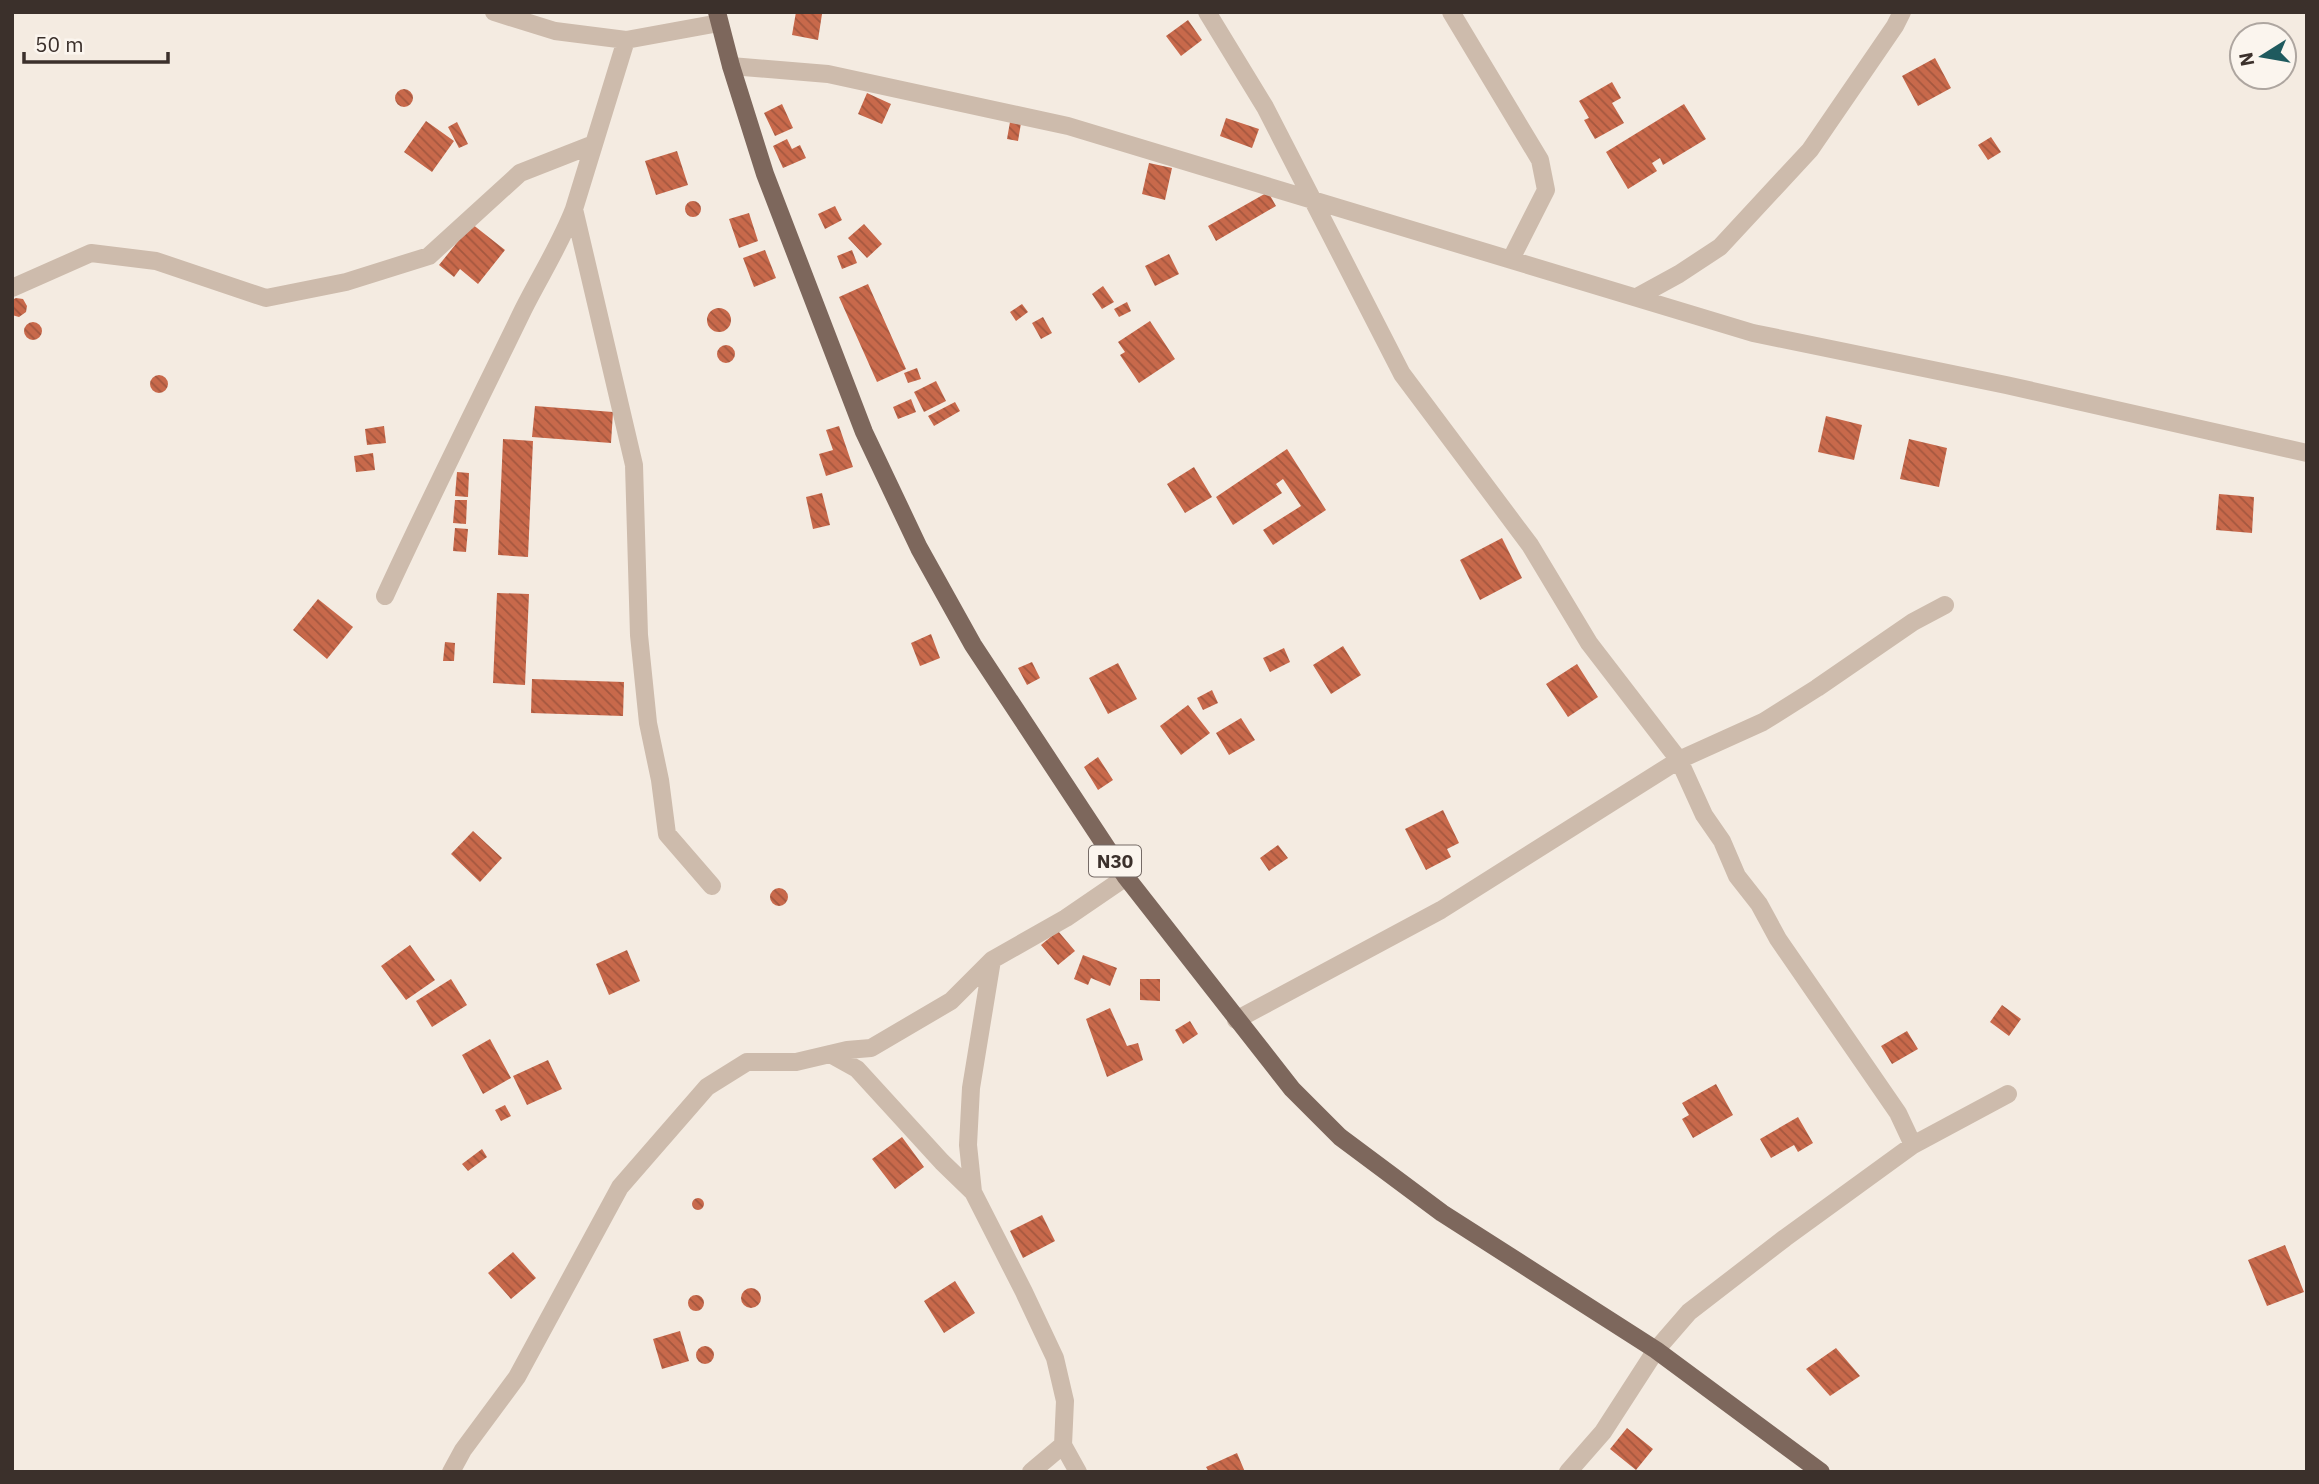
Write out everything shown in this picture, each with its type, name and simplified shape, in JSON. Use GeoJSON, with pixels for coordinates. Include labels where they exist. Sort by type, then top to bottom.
{"type":"FeatureCollection","features":[{"type":"Feature","properties":{"kind":"main road","name":"N30"},"geometry":{"type":"LineString","coordinates":[[718,18],[765,174],[864,432],[919,548],[973,645],[1126,877],[1292,1089],[1340,1137],[1442,1213],[1656,1350],[1821,1472]]}},
{"type":"Feature","properties":{"kind":"street"},"geometry":{"type":"LineString","coordinates":[[494,12],[555,31],[626,40],[718,18]]}},
{"type":"Feature","properties":{"kind":"street"},"geometry":{"type":"LineString","coordinates":[[1207,12],[1265,107],[1402,374],[1531,545],[1589,643],[1679,761],[1704,815],[1722,841],[1737,876],[1759,904],[1778,939],[1898,1113],[1913,1145]]}},
{"type":"Feature","properties":{"kind":"street"},"geometry":{"type":"LineString","coordinates":[[1451,12],[1540,160],[1546,190],[1511,259]]}},
{"type":"Feature","properties":{"kind":"street"},"geometry":{"type":"LineString","coordinates":[[1637,297],[1679,274],[1729,238],[1810,150],[1902,12]]}},
{"type":"Feature","properties":{"kind":"street"},"geometry":{"type":"LineString","coordinates":[[385,596],[439,479],[526,305],[560,244],[574,209],[626,40]]}},
{"type":"Feature","properties":{"kind":"street"},"geometry":{"type":"LineString","coordinates":[[731,66],[828,74],[1068,125],[1753,332],[2006,385],[2307,453]]}},
{"type":"Feature","properties":{"kind":"street"},"geometry":{"type":"LineString","coordinates":[[12,288],[91,253],[156,261],[266,298],[346,282],[429,256],[520,173],[594,144]]}},
{"type":"Feature","properties":{"kind":"street"},"geometry":{"type":"LineString","coordinates":[[574,209],[634,465],[639,635],[648,723],[660,780],[667,834],[712,886]]}},
{"type":"Feature","properties":{"kind":"street"},"geometry":{"type":"LineString","coordinates":[[1236,1020],[1441,910],[1679,761],[1763,722],[1827,682],[1913,622],[1945,605]]}},
{"type":"Feature","properties":{"kind":"street"},"geometry":{"type":"LineString","coordinates":[[451,1472],[463,1450],[517,1377],[620,1187],[707,1087],[747,1062],[796,1062],[871,1048],[951,1001],[992,960],[1066,918],[1126,877]]}},
{"type":"Feature","properties":{"kind":"street"},"geometry":{"type":"LineString","coordinates":[[973,1192],[968,1145],[971,1088],[992,960]]}},
{"type":"Feature","properties":{"kind":"street"},"geometry":{"type":"LineString","coordinates":[[830,1054],[857,1069],[973,1192],[1055,1357],[1065,1401],[1063,1445],[1077,1472]]}},
{"type":"Feature","properties":{"kind":"street"},"geometry":{"type":"LineString","coordinates":[[1568,1472],[1602,1432],[1656,1350],[1689,1312],[1913,1145],[2007,1094]]}},
{"type":"Feature","properties":{"kind":"street"},"geometry":{"type":"LineString","coordinates":[[1031,1472],[1063,1445]]}},
{"type":"Feature","properties":{"kind":"building"},"geometry":{"type":"Polygon","coordinates":[[[796,12],[822,14],[818,40],[792,35],[796,12]]]}},
{"type":"Feature","properties":{"kind":"building"},"geometry":{"type":"Polygon","coordinates":[[[1188,20],[1202,40],[1181,56],[1166,36],[1188,20]]]}},
{"type":"Feature","properties":{"kind":"building"},"geometry":{"type":"Polygon","coordinates":[[[1935,58],[1951,88],[1918,106],[1902,76],[1935,58]]]}},
{"type":"Feature","properties":{"kind":"building"},"geometry":{"type":"Polygon","coordinates":[[[1612,82],[1621,98],[1612,103],[1624,123],[1595,139],[1584,120],[1589,118],[1579,101],[1612,82]]]}},
{"type":"Feature","properties":{"kind":"building"},"geometry":{"type":"Polygon","coordinates":[[[404,89],[410,92],[413,98],[410,104],[404,107],[398,104],[395,98],[398,92],[404,89]]]}},
{"type":"Feature","properties":{"kind":"building"},"geometry":{"type":"Polygon","coordinates":[[[867,93],[891,104],[882,124],[858,114],[867,93]]]}},
{"type":"Feature","properties":{"kind":"building"},"geometry":{"type":"Polygon","coordinates":[[[782,104],[793,128],[775,136],[764,113],[782,104]]]}},
{"type":"Feature","properties":{"kind":"building"},"geometry":{"type":"Polygon","coordinates":[[[1684,104],[1706,139],[1663,165],[1660,158],[1652,163],[1657,171],[1628,189],[1606,152],[1684,104]]]}},
{"type":"Feature","properties":{"kind":"building"},"geometry":{"type":"Polygon","coordinates":[[[1226,118],[1259,129],[1252,148],[1220,136],[1226,118]]]}},
{"type":"Feature","properties":{"kind":"building"},"geometry":{"type":"Polygon","coordinates":[[[426,121],[454,141],[432,172],[404,152],[426,121]]]}},
{"type":"Feature","properties":{"kind":"building"},"geometry":{"type":"Polygon","coordinates":[[[457,122],[468,144],[459,148],[448,127],[457,122]]]}},
{"type":"Feature","properties":{"kind":"building"},"geometry":{"type":"Polygon","coordinates":[[[1010,122],[1021,123],[1018,141],[1007,139],[1010,122]]]}},
{"type":"Feature","properties":{"kind":"building"},"geometry":{"type":"Polygon","coordinates":[[[1991,137],[2001,152],[1988,160],[1978,145],[1991,137]]]}},
{"type":"Feature","properties":{"kind":"building"},"geometry":{"type":"Polygon","coordinates":[[[787,139],[792,149],[800,145],[806,158],[783,168],[773,146],[787,139]]]}},
{"type":"Feature","properties":{"kind":"building"},"geometry":{"type":"Polygon","coordinates":[[[677,151],[688,185],[656,195],[645,161],[677,151]]]}},
{"type":"Feature","properties":{"kind":"building"},"geometry":{"type":"Polygon","coordinates":[[[1149,163],[1172,168],[1165,200],[1142,194],[1149,163]]]}},
{"type":"Feature","properties":{"kind":"building"},"geometry":{"type":"Polygon","coordinates":[[[1268,192],[1276,206],[1216,241],[1208,226],[1268,192]]]}},
{"type":"Feature","properties":{"kind":"building"},"geometry":{"type":"Polygon","coordinates":[[[693,201],[701,209],[693,217],[685,209],[693,201]]]}},
{"type":"Feature","properties":{"kind":"building"},"geometry":{"type":"Polygon","coordinates":[[[835,206],[842,220],[825,229],[818,214],[835,206]]]}},
{"type":"Feature","properties":{"kind":"building"},"geometry":{"type":"Polygon","coordinates":[[[749,213],[758,241],[739,248],[729,219],[749,213]]]}},
{"type":"Feature","properties":{"kind":"building"},"geometry":{"type":"Polygon","coordinates":[[[472,224],[505,250],[478,284],[460,269],[454,277],[439,265],[472,224]]]}},
{"type":"Feature","properties":{"kind":"building"},"geometry":{"type":"Polygon","coordinates":[[[864,224],[882,244],[867,258],[848,238],[864,224]]]}},
{"type":"Feature","properties":{"kind":"building"},"geometry":{"type":"Polygon","coordinates":[[[765,250],[776,278],[754,287],[743,258],[765,250]]]}},
{"type":"Feature","properties":{"kind":"building"},"geometry":{"type":"Polygon","coordinates":[[[852,250],[857,263],[842,269],[837,256],[852,250]]]}},
{"type":"Feature","properties":{"kind":"building"},"geometry":{"type":"Polygon","coordinates":[[[1169,254],[1179,274],[1155,286],[1145,266],[1169,254]]]}},
{"type":"Feature","properties":{"kind":"building"},"geometry":{"type":"Polygon","coordinates":[[[868,284],[906,369],[877,382],[839,297],[868,284]]]}},
{"type":"Feature","properties":{"kind":"building"},"geometry":{"type":"Polygon","coordinates":[[[1103,286],[1114,302],[1102,309],[1092,294],[1103,286]]]}},
{"type":"Feature","properties":{"kind":"building"},"geometry":{"type":"Polygon","coordinates":[[[23,299],[27,306],[26,312],[19,317],[12,315],[12,300],[23,299]]]}},
{"type":"Feature","properties":{"kind":"building"},"geometry":{"type":"Polygon","coordinates":[[[1127,302],[1131,311],[1119,317],[1114,309],[1127,302]]]}},
{"type":"Feature","properties":{"kind":"building"},"geometry":{"type":"Polygon","coordinates":[[[1022,304],[1028,312],[1016,321],[1010,312],[1022,304]]]}},
{"type":"Feature","properties":{"kind":"building"},"geometry":{"type":"Polygon","coordinates":[[[719,308],[728,311],[731,320],[728,329],[719,332],[710,329],[707,320],[710,311],[719,308]]]}},
{"type":"Feature","properties":{"kind":"building"},"geometry":{"type":"Polygon","coordinates":[[[1043,317],[1052,333],[1041,339],[1032,323],[1043,317]]]}},
{"type":"Feature","properties":{"kind":"building"},"geometry":{"type":"Polygon","coordinates":[[[1150,321],[1175,359],[1139,383],[1120,355],[1125,352],[1118,342],[1150,321]]]}},
{"type":"Feature","properties":{"kind":"building"},"geometry":{"type":"Polygon","coordinates":[[[33,322],[39,325],[42,331],[39,337],[33,340],[27,337],[24,331],[27,325],[33,322]]]}},
{"type":"Feature","properties":{"kind":"building"},"geometry":{"type":"Polygon","coordinates":[[[722,345],[730,345],[735,354],[733,361],[722,363],[717,358],[717,350],[722,345]]]}},
{"type":"Feature","properties":{"kind":"building"},"geometry":{"type":"Polygon","coordinates":[[[917,368],[921,379],[908,383],[904,373],[917,368]]]}},
{"type":"Feature","properties":{"kind":"building"},"geometry":{"type":"Polygon","coordinates":[[[159,375],[165,378],[168,384],[165,390],[159,393],[153,390],[150,384],[153,378],[159,375]]]}},
{"type":"Feature","properties":{"kind":"building"},"geometry":{"type":"Polygon","coordinates":[[[936,381],[946,401],[924,412],[914,392],[936,381]]]}},
{"type":"Feature","properties":{"kind":"building"},"geometry":{"type":"Polygon","coordinates":[[[911,399],[916,412],[898,419],[893,407],[911,399]]]}},
{"type":"Feature","properties":{"kind":"building"},"geometry":{"type":"Polygon","coordinates":[[[955,402],[960,411],[934,426],[928,416],[955,402]]]}},
{"type":"Feature","properties":{"kind":"building"},"geometry":{"type":"Polygon","coordinates":[[[535,406],[613,412],[611,443],[532,437],[535,406]]]}},
{"type":"Feature","properties":{"kind":"building"},"geometry":{"type":"Polygon","coordinates":[[[1826,416],[1862,425],[1854,460],[1818,452],[1826,416]]]}},
{"type":"Feature","properties":{"kind":"building"},"geometry":{"type":"Polygon","coordinates":[[[384,426],[386,443],[367,445],[365,429],[384,426]]]}},
{"type":"Feature","properties":{"kind":"building"},"geometry":{"type":"Polygon","coordinates":[[[839,426],[853,467],[826,476],[819,454],[833,450],[826,430],[839,426]]]}},
{"type":"Feature","properties":{"kind":"building"},"geometry":{"type":"Polygon","coordinates":[[[503,439],[533,441],[528,557],[498,555],[503,439]]]}},
{"type":"Feature","properties":{"kind":"building"},"geometry":{"type":"Polygon","coordinates":[[[1909,439],[1947,448],[1939,487],[1900,479],[1909,439]]]}},
{"type":"Feature","properties":{"kind":"building"},"geometry":{"type":"Polygon","coordinates":[[[1287,449],[1326,510],[1273,545],[1263,530],[1301,506],[1283,479],[1276,484],[1282,493],[1233,525],[1216,497],[1287,449]]]}},
{"type":"Feature","properties":{"kind":"building"},"geometry":{"type":"Polygon","coordinates":[[[373,453],[375,470],[356,472],[354,456],[373,453]]]}},
{"type":"Feature","properties":{"kind":"building"},"geometry":{"type":"Polygon","coordinates":[[[1194,467],[1212,497],[1185,513],[1167,484],[1194,467]]]}},
{"type":"Feature","properties":{"kind":"building"},"geometry":{"type":"Polygon","coordinates":[[[457,472],[469,473],[468,497],[455,496],[457,472]]]}},
{"type":"Feature","properties":{"kind":"building"},"geometry":{"type":"Polygon","coordinates":[[[822,493],[830,525],[813,529],[806,497],[822,493]]]}},
{"type":"Feature","properties":{"kind":"building"},"geometry":{"type":"Polygon","coordinates":[[[2219,494],[2254,497],[2252,533],[2216,530],[2219,494]]]}},
{"type":"Feature","properties":{"kind":"building"},"geometry":{"type":"Polygon","coordinates":[[[455,500],[467,500],[466,524],[453,523],[455,500]]]}},
{"type":"Feature","properties":{"kind":"building"},"geometry":{"type":"Polygon","coordinates":[[[455,528],[468,529],[466,552],[453,551],[455,528]]]}},
{"type":"Feature","properties":{"kind":"building"},"geometry":{"type":"Polygon","coordinates":[[[1502,538],[1522,578],[1480,600],[1460,560],[1502,538]]]}},
{"type":"Feature","properties":{"kind":"building"},"geometry":{"type":"Polygon","coordinates":[[[497,593],[529,594],[525,685],[493,683],[497,593]]]}},
{"type":"Feature","properties":{"kind":"building"},"geometry":{"type":"Polygon","coordinates":[[[318,599],[353,627],[327,659],[293,630],[318,599]]]}},
{"type":"Feature","properties":{"kind":"building"},"geometry":{"type":"Polygon","coordinates":[[[931,634],[940,658],[920,666],[911,643],[931,634]]]}},
{"type":"Feature","properties":{"kind":"building"},"geometry":{"type":"Polygon","coordinates":[[[445,642],[455,643],[454,661],[443,661],[445,642]]]}},
{"type":"Feature","properties":{"kind":"building"},"geometry":{"type":"Polygon","coordinates":[[[1343,646],[1361,675],[1331,694],[1313,665],[1343,646]]]}},
{"type":"Feature","properties":{"kind":"building"},"geometry":{"type":"Polygon","coordinates":[[[1284,648],[1290,662],[1270,672],[1263,658],[1284,648]]]}},
{"type":"Feature","properties":{"kind":"building"},"geometry":{"type":"Polygon","coordinates":[[[1032,662],[1040,678],[1027,685],[1018,668],[1032,662]]]}},
{"type":"Feature","properties":{"kind":"building"},"geometry":{"type":"Polygon","coordinates":[[[1118,663],[1137,699],[1108,714],[1089,678],[1118,663]]]}},
{"type":"Feature","properties":{"kind":"building"},"geometry":{"type":"Polygon","coordinates":[[[1577,664],[1598,697],[1568,717],[1546,684],[1577,664]]]}},
{"type":"Feature","properties":{"kind":"building"},"geometry":{"type":"Polygon","coordinates":[[[532,679],[624,682],[623,716],[531,713],[532,679]]]}},
{"type":"Feature","properties":{"kind":"building"},"geometry":{"type":"Polygon","coordinates":[[[1212,690],[1218,703],[1203,710],[1197,698],[1212,690]]]}},
{"type":"Feature","properties":{"kind":"building"},"geometry":{"type":"Polygon","coordinates":[[[1188,705],[1210,733],[1181,755],[1160,726],[1188,705]]]}},
{"type":"Feature","properties":{"kind":"building"},"geometry":{"type":"Polygon","coordinates":[[[1241,718],[1255,740],[1229,755],[1216,733],[1241,718]]]}},
{"type":"Feature","properties":{"kind":"building"},"geometry":{"type":"Polygon","coordinates":[[[1098,757],[1113,780],[1098,790],[1084,767],[1098,757]]]}},
{"type":"Feature","properties":{"kind":"building"},"geometry":{"type":"Polygon","coordinates":[[[1443,810],[1459,843],[1447,849],[1451,857],[1426,870],[1405,829],[1443,810]]]}},
{"type":"Feature","properties":{"kind":"building"},"geometry":{"type":"Polygon","coordinates":[[[473,831],[502,858],[480,882],[451,854],[473,831]]]}},
{"type":"Feature","properties":{"kind":"building"},"geometry":{"type":"Polygon","coordinates":[[[1278,845],[1288,858],[1269,871],[1260,858],[1278,845]]]}},
{"type":"Feature","properties":{"kind":"building"},"geometry":{"type":"Polygon","coordinates":[[[775,888],[783,888],[788,897],[786,904],[775,906],[770,901],[770,893],[775,888]]]}},
{"type":"Feature","properties":{"kind":"building"},"geometry":{"type":"Polygon","coordinates":[[[1058,931],[1075,951],[1058,965],[1041,945],[1058,931]]]}},
{"type":"Feature","properties":{"kind":"building"},"geometry":{"type":"Polygon","coordinates":[[[410,945],[435,980],[406,1000],[381,966],[410,945]]]}},
{"type":"Feature","properties":{"kind":"building"},"geometry":{"type":"Polygon","coordinates":[[[627,950],[640,981],[609,995],[596,964],[627,950]]]}},
{"type":"Feature","properties":{"kind":"building"},"geometry":{"type":"Polygon","coordinates":[[[1083,955],[1117,968],[1110,986],[1091,978],[1088,985],[1074,979],[1083,955]]]}},
{"type":"Feature","properties":{"kind":"building"},"geometry":{"type":"Polygon","coordinates":[[[451,979],[467,1005],[432,1027],[416,1001],[451,979]]]}},
{"type":"Feature","properties":{"kind":"building"},"geometry":{"type":"Polygon","coordinates":[[[1140,979],[1160,979],[1160,1001],[1140,1000],[1140,979]]]}},
{"type":"Feature","properties":{"kind":"building"},"geometry":{"type":"Polygon","coordinates":[[[2002,1005],[2021,1019],[2009,1036],[1990,1022],[2002,1005]]]}},
{"type":"Feature","properties":{"kind":"building"},"geometry":{"type":"Polygon","coordinates":[[[1110,1008],[1127,1046],[1138,1043],[1143,1060],[1107,1077],[1086,1019],[1110,1008]]]}},
{"type":"Feature","properties":{"kind":"building"},"geometry":{"type":"Polygon","coordinates":[[[1190,1021],[1198,1034],[1183,1044],[1175,1030],[1190,1021]]]}},
{"type":"Feature","properties":{"kind":"building"},"geometry":{"type":"Polygon","coordinates":[[[1907,1031],[1918,1049],[1892,1064],[1881,1046],[1907,1031]]]}},
{"type":"Feature","properties":{"kind":"building"},"geometry":{"type":"Polygon","coordinates":[[[490,1039],[511,1078],[483,1094],[462,1055],[490,1039]]]}},
{"type":"Feature","properties":{"kind":"building"},"geometry":{"type":"Polygon","coordinates":[[[548,1060],[562,1089],[527,1105],[513,1076],[548,1060]]]}},
{"type":"Feature","properties":{"kind":"building"},"geometry":{"type":"Polygon","coordinates":[[[1716,1084],[1733,1115],[1693,1138],[1682,1119],[1689,1115],[1682,1103],[1716,1084]]]}},
{"type":"Feature","properties":{"kind":"building"},"geometry":{"type":"Polygon","coordinates":[[[505,1105],[511,1116],[501,1121],[495,1110],[505,1105]]]}},
{"type":"Feature","properties":{"kind":"building"},"geometry":{"type":"Polygon","coordinates":[[[1798,1117],[1813,1143],[1798,1152],[1794,1145],[1771,1158],[1760,1139],[1798,1117]]]}},
{"type":"Feature","properties":{"kind":"building"},"geometry":{"type":"Polygon","coordinates":[[[902,1137],[924,1167],[895,1189],[872,1159],[902,1137]]]}},
{"type":"Feature","properties":{"kind":"building"},"geometry":{"type":"Polygon","coordinates":[[[482,1149],[487,1157],[468,1171],[462,1164],[482,1149]]]}},
{"type":"Feature","properties":{"kind":"building"},"geometry":{"type":"Polygon","coordinates":[[[693,1199],[703,1199],[703,1209],[693,1209],[693,1199]]]}},
{"type":"Feature","properties":{"kind":"building"},"geometry":{"type":"Polygon","coordinates":[[[1042,1215],[1055,1241],[1023,1258],[1010,1231],[1042,1215]]]}},
{"type":"Feature","properties":{"kind":"building"},"geometry":{"type":"Polygon","coordinates":[[[2285,1245],[2304,1292],[2267,1306],[2248,1260],[2285,1245]]]}},
{"type":"Feature","properties":{"kind":"building"},"geometry":{"type":"Polygon","coordinates":[[[513,1252],[536,1278],[511,1299],[488,1273],[513,1252]]]}},
{"type":"Feature","properties":{"kind":"building"},"geometry":{"type":"Polygon","coordinates":[[[955,1281],[975,1313],[944,1333],[924,1301],[955,1281]]]}},
{"type":"Feature","properties":{"kind":"building"},"geometry":{"type":"Polygon","coordinates":[[[751,1288],[758,1291],[761,1298],[758,1305],[751,1308],[744,1305],[741,1298],[744,1291],[751,1288]]]}},
{"type":"Feature","properties":{"kind":"building"},"geometry":{"type":"Polygon","coordinates":[[[693,1295],[699,1295],[704,1303],[702,1309],[693,1311],[688,1306],[688,1300],[693,1295]]]}},
{"type":"Feature","properties":{"kind":"building"},"geometry":{"type":"Polygon","coordinates":[[[680,1331],[689,1361],[662,1369],[653,1339],[680,1331]]]}},
{"type":"Feature","properties":{"kind":"building"},"geometry":{"type":"Polygon","coordinates":[[[705,1346],[711,1349],[714,1355],[711,1361],[705,1364],[699,1361],[696,1355],[699,1349],[705,1346]]]}},
{"type":"Feature","properties":{"kind":"building"},"geometry":{"type":"Polygon","coordinates":[[[1836,1348],[1860,1376],[1830,1396],[1806,1369],[1836,1348]]]}},
{"type":"Feature","properties":{"kind":"building"},"geometry":{"type":"Polygon","coordinates":[[[1627,1428],[1653,1449],[1636,1470],[1610,1449],[1627,1428]]]}},
{"type":"Feature","properties":{"kind":"building"},"geometry":{"type":"Polygon","coordinates":[[[1237,1453],[1245,1472],[1209,1472],[1206,1467],[1237,1453]]]}}]}
